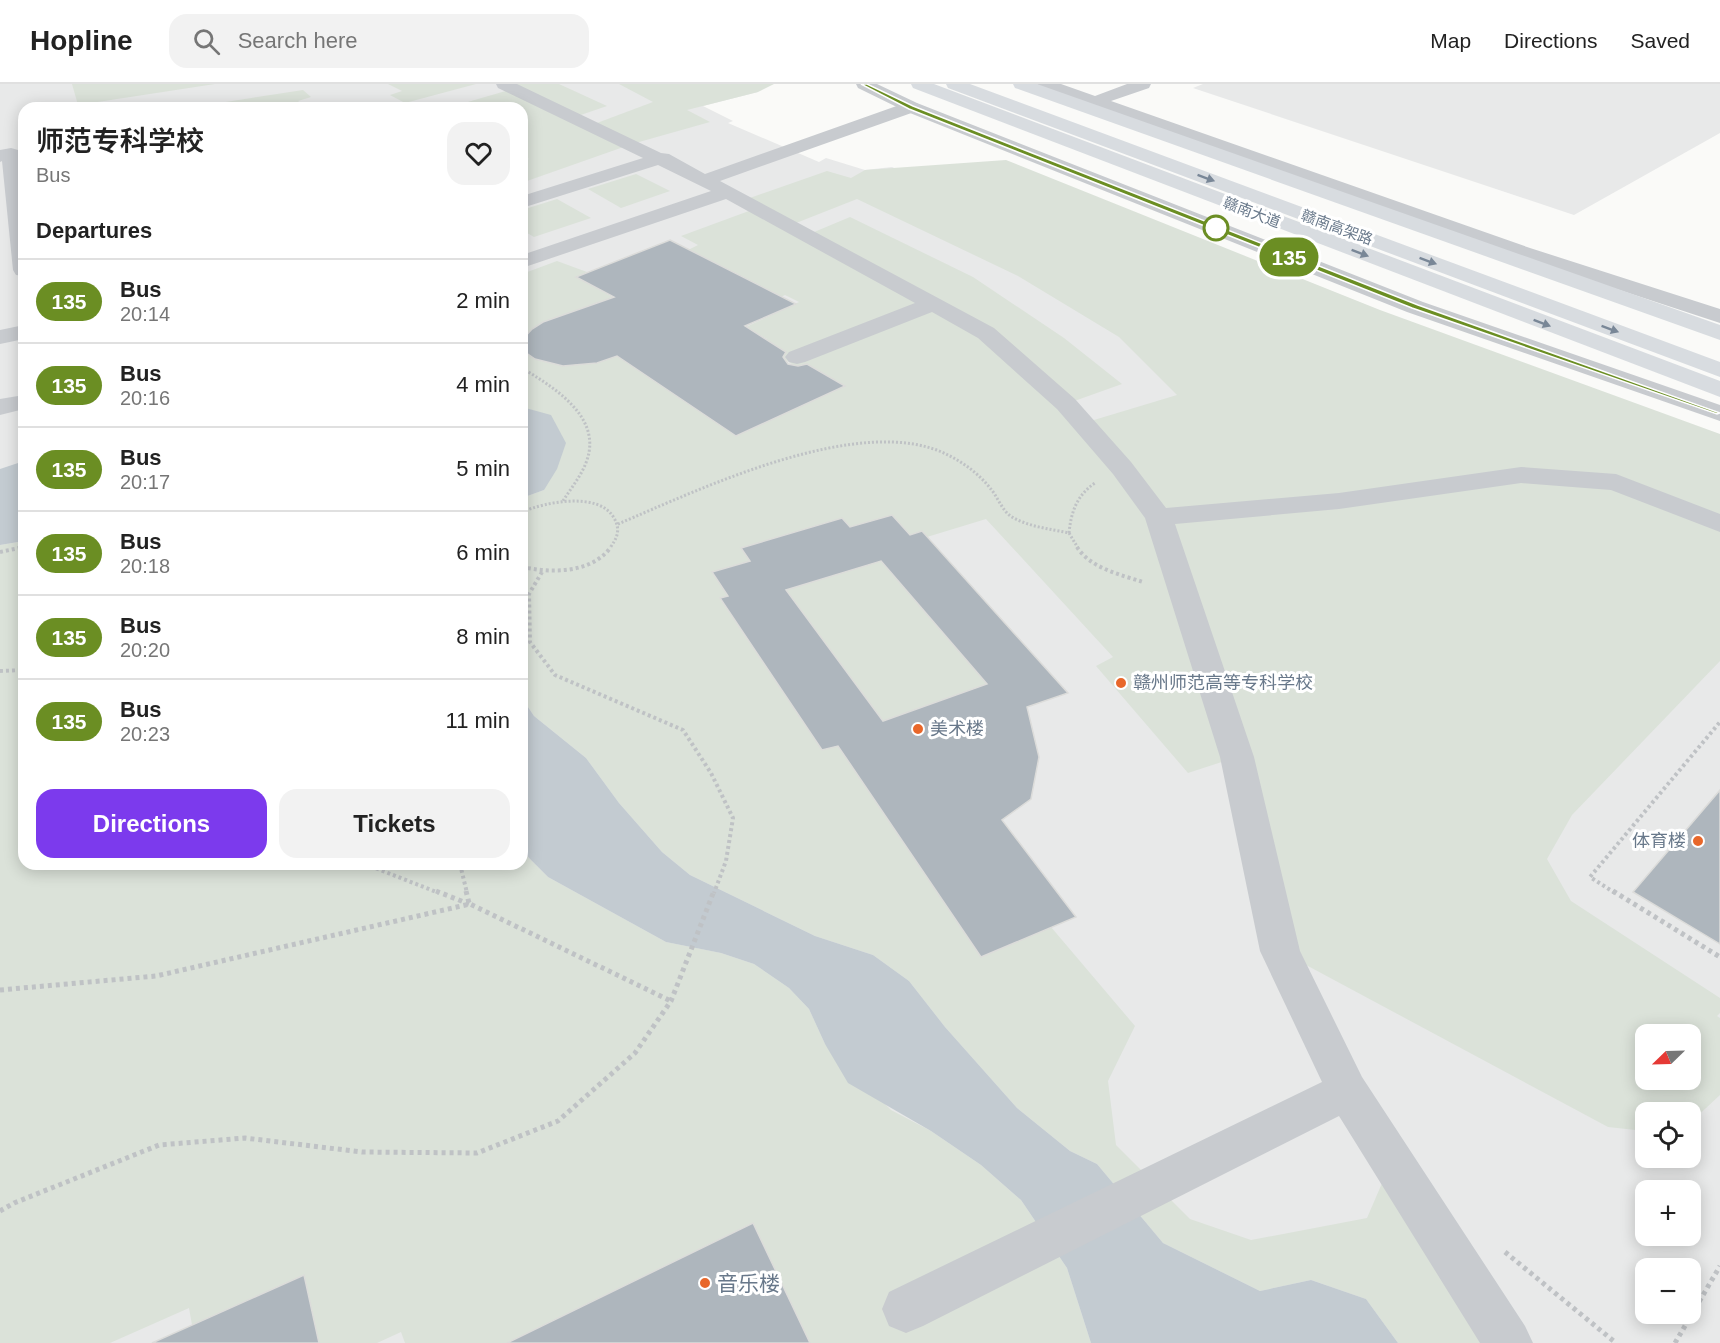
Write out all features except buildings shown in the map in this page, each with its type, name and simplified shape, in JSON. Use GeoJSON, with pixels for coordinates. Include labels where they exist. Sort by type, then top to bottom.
{"type":"FeatureCollection","features":[{"type":"Feature","properties":{"kind":"main road"},"geometry":{"type":"LineString","coordinates":[[913,84],[953,90]]}},
{"type":"Feature","properties":{"kind":"main road","name":"赣南大道"},"geometry":{"type":"LineString","coordinates":[[919,84],[953,90],[1720,390]]}},
{"type":"Feature","properties":{"kind":"main road","name":"赣南高架路"},"geometry":{"type":"LineString","coordinates":[[992,84],[1720,348]]}},
{"type":"Feature","properties":{"kind":"main road"},"geometry":{"type":"LineString","coordinates":[[1021,84],[1720,333]]}},
{"type":"Feature","properties":{"kind":"main road","name":"赣南高架路"},"geometry":{"type":"LineString","coordinates":[[953,90],[1720,370]]}},
{"type":"Feature","properties":{"kind":"street"},"geometry":{"type":"LineString","coordinates":[[504,84],[571,118],[662,158],[705,180],[986,333],[1066,404],[1122,468],[1159,517],[1237,757],[1280,951],[1347,1091],[1508,1343]]}},
{"type":"Feature","properties":{"kind":"street"},"geometry":{"type":"LineString","coordinates":[[864,84],[911,107],[1415,306],[1720,412]]}},
{"type":"Feature","properties":{"kind":"street"},"geometry":{"type":"LineString","coordinates":[[1045,84],[1512,248],[1720,316]]}},
{"type":"Feature","properties":{"kind":"street"},"geometry":{"type":"LineString","coordinates":[[1096,101],[1143,84]]}},
{"type":"Feature","properties":{"kind":"street"},"geometry":{"type":"LineString","coordinates":[[705,180],[911,107]]}},
{"type":"Feature","properties":{"kind":"street"},"geometry":{"type":"LineString","coordinates":[[0,156],[11,154],[18,216]]}},
{"type":"Feature","properties":{"kind":"street"},"geometry":{"type":"LineString","coordinates":[[528,200],[662,158]]}},
{"type":"Feature","properties":{"kind":"street"},"geometry":{"type":"LineString","coordinates":[[528,260],[728,192]]}},
{"type":"Feature","properties":{"kind":"street"},"geometry":{"type":"LineString","coordinates":[[797,357],[933,304]]}},
{"type":"Feature","properties":{"kind":"street"},"geometry":{"type":"LineString","coordinates":[[0,337],[18,333]]}},
{"type":"Feature","properties":{"kind":"street"},"geometry":{"type":"LineString","coordinates":[[0,407],[18,403]]}},
{"type":"Feature","properties":{"kind":"street"},"geometry":{"type":"LineString","coordinates":[[1159,517],[1339,501],[1521,475],[1616,482],[1720,524]]}},
{"type":"Feature","properties":{"kind":"street"},"geometry":{"type":"LineString","coordinates":[[906,1309],[1023,1248],[1161,1184],[1347,1091]]}},
{"type":"Feature","properties":{"kind":"path"},"geometry":{"type":"LineString","coordinates":[[528,372],[570,400],[588,425],[588,456],[563,501]]}},
{"type":"Feature","properties":{"kind":"path"},"geometry":{"type":"LineString","coordinates":[[618,524],[756,469],[852,442],[901,440],[933,447],[966,465],[990,489],[1011,517],[1069,533]]}},
{"type":"Feature","properties":{"kind":"path"},"geometry":{"type":"LineString","coordinates":[[1122,468],[1089,487],[1076,502],[1070,518],[1069,533],[1082,555],[1109,571],[1184,596]]}},
{"type":"Feature","properties":{"kind":"path"},"geometry":{"type":"LineString","coordinates":[[528,510],[544,503],[582,501],[611,513],[618,524],[618,535],[612,547],[600,558],[563,571],[542,572],[528,568]]}},
{"type":"Feature","properties":{"kind":"path"},"geometry":{"type":"LineString","coordinates":[[0,552],[18,548]]}},
{"type":"Feature","properties":{"kind":"path"},"geometry":{"type":"LineString","coordinates":[[0,1211],[14,1203],[159,1145],[246,1138],[362,1152],[477,1153],[558,1121],[635,1053],[671,1001],[726,861],[733,818],[711,773],[682,730],[555,675],[530,642],[529,594],[542,572]]}},
{"type":"Feature","properties":{"kind":"path"},"geometry":{"type":"LineString","coordinates":[[0,671],[18,670]]}},
{"type":"Feature","properties":{"kind":"path"},"geometry":{"type":"LineString","coordinates":[[1720,722],[1590,877],[1720,957]]}},
{"type":"Feature","properties":{"kind":"path"},"geometry":{"type":"LineString","coordinates":[[381,870],[470,904],[671,1001]]}},
{"type":"Feature","properties":{"kind":"path"},"geometry":{"type":"LineString","coordinates":[[462,870],[470,904]]}},
{"type":"Feature","properties":{"kind":"path"},"geometry":{"type":"LineString","coordinates":[[0,990],[156,976],[470,904]]}},
{"type":"Feature","properties":{"kind":"path"},"geometry":{"type":"LineString","coordinates":[[1675,1343],[1720,1266]]}},
{"type":"Feature","properties":{"kind":"shaded area","name":"赣州师范高等专科学校"},"geometry":{"type":"Polygon","coordinates":[[[0,84],[740,84],[758,92],[703,106],[733,121],[728,123],[819,162],[826,158],[865,170],[892,167],[1720,503],[1720,1343],[0,1343],[0,84]]]}},
{"type":"Feature","properties":{"kind":"shaded area"},"geometry":{"type":"Polygon","coordinates":[[[72,84],[215,84],[98,102],[77,102],[72,84]]]}},
{"type":"Feature","properties":{"kind":"shaded area"},"geometry":{"type":"Polygon","coordinates":[[[388,84],[476,84],[409,102],[403,102],[390,95],[402,91],[388,84]]]}},
{"type":"Feature","properties":{"kind":"shaded area"},"geometry":{"type":"Polygon","coordinates":[[[504,84],[559,84],[607,106],[572,118],[589,126],[653,102],[619,84],[774,84],[758,92],[687,110],[710,122],[632,144],[528,181],[528,102],[468,102],[513,89],[504,84]]]}},
{"type":"Feature","properties":{"kind":"shaded area"},"geometry":{"type":"Polygon","coordinates":[[[1203,84],[1720,84],[1720,133],[1574,215],[1193,88],[1203,84]]]}},
{"type":"Feature","properties":{"kind":"shaded area"},"geometry":{"type":"Polygon","coordinates":[[[303,90],[311,97],[299,102],[226,102],[303,90]]]}},
{"type":"Feature","properties":{"kind":"shaded area"},"geometry":{"type":"Polygon","coordinates":[[[1006,160],[1380,310],[1720,434],[1720,661],[1572,815],[1547,859],[1571,901],[1720,998],[1720,1013],[1717,1016],[1720,1018],[1720,1095],[1701,1113],[1701,1102],[1635,1102],[1635,1130],[1608,1127],[1280,951],[1237,757],[1188,773],[1096,666],[1113,657],[986,519],[927,537],[922,531],[867,548],[903,527],[892,515],[850,527],[842,518],[741,548],[750,561],[712,572],[738,593],[720,599],[822,750],[838,746],[981,957],[1051,927],[1135,1026],[1108,1081],[1116,1145],[1190,1219],[1251,1240],[1367,1218],[1392,1160],[1508,1343],[1398,1343],[1366,1299],[1311,1280],[1260,1291],[1163,1243],[1097,1164],[1070,1151],[1017,1108],[945,1027],[909,981],[873,955],[815,936],[690,875],[662,852],[619,803],[586,758],[534,716],[528,707],[528,496],[544,490],[551,416],[528,409],[528,354],[535,359],[563,366],[597,363],[623,350],[736,436],[845,386],[827,376],[817,379],[757,343],[767,339],[746,327],[799,302],[785,295],[781,297],[688,250],[698,245],[681,236],[757,208],[744,200],[827,171],[851,178],[865,170],[1006,160]],[[857,199],[791,225],[807,235],[850,217],[973,277],[1064,338],[1122,384],[1066,404],[1084,423],[1177,395],[1119,337],[1018,276],[857,199]]]}},
{"type":"Feature","properties":{"kind":"shaded area"},"geometry":{"type":"Polygon","coordinates":[[[636,174],[670,191],[621,208],[588,189],[636,174]]]}},
{"type":"Feature","properties":{"kind":"shaded area"},"geometry":{"type":"Polygon","coordinates":[[[557,199],[591,218],[534,237],[528,234],[528,208],[557,199]]]}},
{"type":"Feature","properties":{"kind":"shaded area"},"geometry":{"type":"Polygon","coordinates":[[[557,261],[587,272],[577,277],[630,307],[543,322],[528,334],[528,272],[557,261]]]}},
{"type":"Feature","properties":{"kind":"shaded area"},"geometry":{"type":"Polygon","coordinates":[[[528,409],[551,415],[566,443],[557,469],[544,490],[528,496],[528,409]]]}},
{"type":"Feature","properties":{"kind":"shaded area"},"geometry":{"type":"Polygon","coordinates":[[[18,463],[18,542],[0,545],[0,469],[18,463]]]}},
{"type":"Feature","properties":{"kind":"shaded area"},"geometry":{"type":"Polygon","coordinates":[[[18,542],[18,870],[528,870],[528,857],[548,877],[666,942],[721,953],[754,964],[789,988],[809,1009],[825,1044],[891,1110],[931,1131],[981,1165],[1021,1200],[1067,1268],[1091,1343],[810,1343],[752,1223],[507,1343],[405,1343],[401,1332],[377,1343],[319,1343],[304,1275],[192,1325],[189,1308],[110,1343],[0,1343],[0,545],[18,542]]]}},
{"type":"Feature","properties":{"kind":"shaded area"},"geometry":{"type":"Polygon","coordinates":[[[881,561],[987,684],[883,721],[786,590],[881,561]]]}},
{"type":"Feature","properties":{"kind":"shaded area"},"geometry":{"type":"Polygon","coordinates":[[[528,707],[534,716],[586,758],[619,803],[662,852],[690,875],[815,936],[873,955],[909,981],[945,1027],[1017,1108],[1070,1151],[1097,1164],[1163,1243],[1260,1291],[1311,1280],[1366,1299],[1398,1343],[1091,1343],[1067,1268],[1021,1200],[981,1165],[931,1131],[848,1083],[825,1044],[809,1009],[789,988],[754,964],[721,953],[666,942],[548,877],[528,857],[528,707]]]}},
{"type":"Feature","properties":{"kind":"bus line","name":"135"},"geometry":{"type":"LineString","coordinates":[[864,84],[911,107],[1415,306],[1720,413]]}},
{"type":"Feature","properties":{"kind":"place","name":"赣州师范高等专科学校"},"geometry":{"type":"Point","coordinates":[1121,683]}},
{"type":"Feature","properties":{"kind":"place","name":"美术楼"},"geometry":{"type":"Point","coordinates":[918,729]}},
{"type":"Feature","properties":{"kind":"place","name":"体育楼"},"geometry":{"type":"Point","coordinates":[1698,841]}},
{"type":"Feature","properties":{"kind":"place","name":"音乐楼"},"geometry":{"type":"Point","coordinates":[705,1283]}}]}
